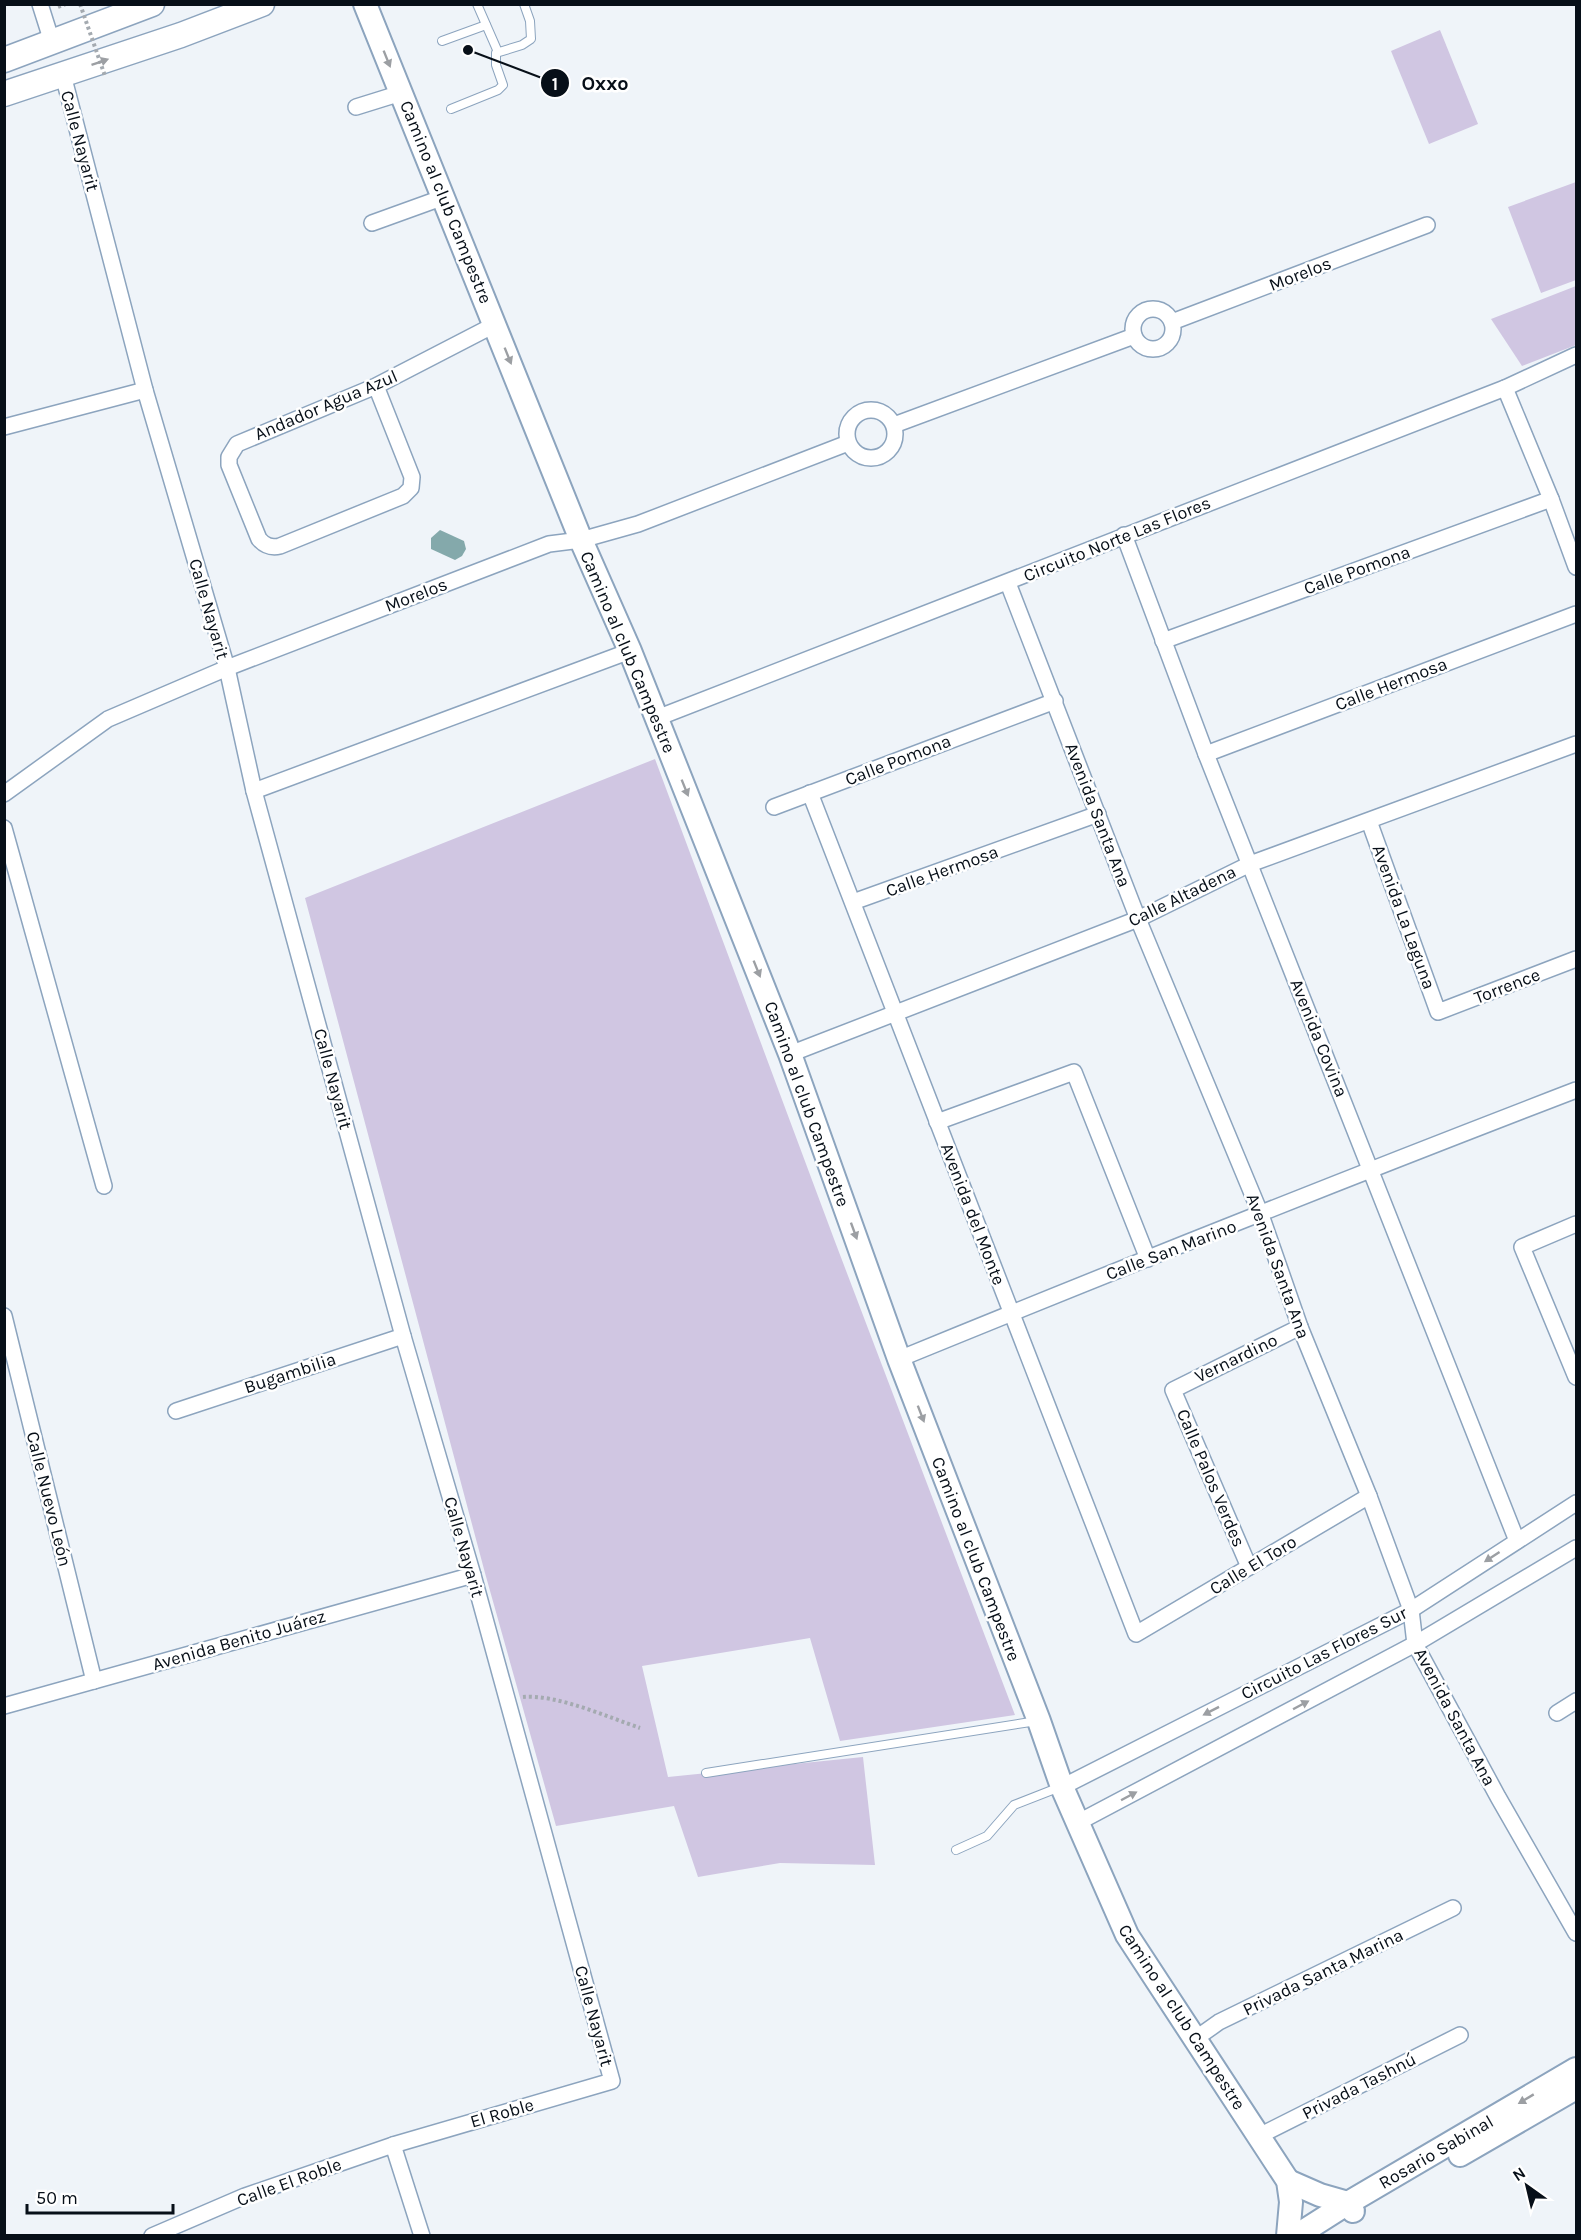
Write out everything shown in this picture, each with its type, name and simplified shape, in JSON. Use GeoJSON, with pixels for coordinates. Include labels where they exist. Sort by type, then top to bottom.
{"type":"FeatureCollection","features":[{"type":"Feature","properties":{"kind":"main road"},"geometry":{"type":"LineString","coordinates":[[4,60],[152,4]]}},
{"type":"Feature","properties":{"kind":"main road"},"geometry":{"type":"LineString","coordinates":[[4,94],[262,4]]}},
{"type":"Feature","properties":{"kind":"main road","name":"Camino al club Campestre"},"geometry":{"type":"LineString","coordinates":[[366,4],[581,540],[630,651],[790,1054],[899,1359],[1039,1721],[1062,1787],[1127,1935],[1288,2181],[1292,2202],[1288,2235]]}},
{"type":"Feature","properties":{"kind":"main road","name":"Rosario Sabinal"},"geometry":{"type":"LineString","coordinates":[[1322,2235],[1352,2208],[1576,2069]]}},
{"type":"Feature","properties":{"kind":"main road","name":"Rosario Sabinal"},"geometry":{"type":"LineString","coordinates":[[1296,2235],[1521,2121],[1576,2088]]}},
{"type":"Feature","properties":{"kind":"main road"},"geometry":{"type":"LineString","coordinates":[[1288,2181],[1352,2208]]}},
{"type":"Feature","properties":{"kind":"street"},"geometry":{"type":"LineString","coordinates":[[40,4],[52,42]]}},
{"type":"Feature","properties":{"kind":"street","name":"Calle Nayarit"},"geometry":{"type":"LineString","coordinates":[[63,75],[145,390],[226,669],[255,791],[612,2081]]}},
{"type":"Feature","properties":{"kind":"street"},"geometry":{"type":"LineString","coordinates":[[356,107],[402,93]]}},
{"type":"Feature","properties":{"kind":"street"},"geometry":{"type":"LineString","coordinates":[[372,223],[444,197]]}},
{"type":"Feature","properties":{"kind":"street","name":"Morelos"},"geometry":{"type":"LineString","coordinates":[[1172,322],[1427,225]]}},
{"type":"Feature","properties":{"kind":"street"},"geometry":{"type":"LineString","coordinates":[[1150,309],[1164,312],[1172,322],[1172,337],[1163,347],[1149,350],[1137,342],[1134,336],[1134,322],[1143,311],[1150,309]]}},
{"type":"Feature","properties":{"kind":"street","name":"Andador Agua Azul"},"geometry":{"type":"LineString","coordinates":[[376,386],[412,477],[411,488],[403,496],[274,548],[268,546],[259,539],[229,465],[232,450],[243,440],[376,386],[496,324]]}},
{"type":"Feature","properties":{"kind":"street"},"geometry":{"type":"LineString","coordinates":[[894,425],[1134,336]]}},
{"type":"Feature","properties":{"kind":"street","name":"Circuito Norte Las Flores"},"geometry":{"type":"LineString","coordinates":[[657,718],[1505,388],[1576,355]]}},
{"type":"Feature","properties":{"kind":"street"},"geometry":{"type":"LineString","coordinates":[[1505,388],[1551,499],[1576,567]]}},
{"type":"Feature","properties":{"kind":"street"},"geometry":{"type":"LineString","coordinates":[[4,427],[145,390]]}},
{"type":"Feature","properties":{"kind":"street"},"geometry":{"type":"LineString","coordinates":[[867,410],[883,412],[894,425],[895,442],[890,450],[876,458],[867,459],[859,456],[848,443],[848,426],[859,413],[867,410]]}},
{"type":"Feature","properties":{"kind":"street","name":"Morelos"},"geometry":{"type":"LineString","coordinates":[[4,794],[108,719],[226,669],[549,544],[581,540],[638,524],[848,443]]}},
{"type":"Feature","properties":{"kind":"street","name":"Calle Pomona"},"geometry":{"type":"LineString","coordinates":[[1163,641],[1551,499]]}},
{"type":"Feature","properties":{"kind":"street","name":"Avenida Covina"},"geometry":{"type":"LineString","coordinates":[[1124,535],[1206,754],[1517,1541]]}},
{"type":"Feature","properties":{"kind":"street","name":"Avenida Santa Ana"},"geometry":{"type":"LineString","coordinates":[[1008,583],[1138,919],[1261,1215],[1300,1327],[1369,1496],[1411,1610],[1415,1644],[1576,1934]]}},
{"type":"Feature","properties":{"kind":"street","name":"Calle Hermosa"},"geometry":{"type":"LineString","coordinates":[[1206,754],[1576,615]]}},
{"type":"Feature","properties":{"kind":"street"},"geometry":{"type":"LineString","coordinates":[[255,791],[630,651]]}},
{"type":"Feature","properties":{"kind":"street","name":"Calle Pomona"},"geometry":{"type":"LineString","coordinates":[[774,807],[1054,701]]}},
{"type":"Feature","properties":{"kind":"street","name":"Calle Altadena"},"geometry":{"type":"LineString","coordinates":[[790,1054],[1138,919],[1250,864],[1576,744]]}},
{"type":"Feature","properties":{"kind":"street","name":"Avenida del Monte"},"geometry":{"type":"LineString","coordinates":[[810,793],[1136,1634]]}},
{"type":"Feature","properties":{"kind":"street","name":"Calle Hermosa"},"geometry":{"type":"LineString","coordinates":[[853,902],[1098,814]]}},
{"type":"Feature","properties":{"kind":"street","name":"Avenida La Laguna"},"geometry":{"type":"LineString","coordinates":[[1369,821],[1438,1012]]}},
{"type":"Feature","properties":{"kind":"street"},"geometry":{"type":"LineString","coordinates":[[4,828],[104,1186]]}},
{"type":"Feature","properties":{"kind":"street","name":"Torrence"},"geometry":{"type":"LineString","coordinates":[[1438,1012],[1576,959]]}},
{"type":"Feature","properties":{"kind":"street"},"geometry":{"type":"LineString","coordinates":[[937,1122],[1074,1072],[1148,1259]]}},
{"type":"Feature","properties":{"kind":"street","name":"Calle San Marino"},"geometry":{"type":"LineString","coordinates":[[899,1359],[1371,1169],[1576,1090]]}},
{"type":"Feature","properties":{"kind":"street"},"geometry":{"type":"LineString","coordinates":[[1576,1224],[1522,1246],[1576,1377]]}},
{"type":"Feature","properties":{"kind":"street","name":"Calle Nuevo León"},"geometry":{"type":"LineString","coordinates":[[4,1316],[94,1681]]}},
{"type":"Feature","properties":{"kind":"street","name":"Vernardino"},"geometry":{"type":"LineString","coordinates":[[1173,1390],[1300,1327]]}},
{"type":"Feature","properties":{"kind":"street","name":"Bugambilia"},"geometry":{"type":"LineString","coordinates":[[176,1411],[404,1336]]}},
{"type":"Feature","properties":{"kind":"street","name":"Calle Palos Verdes"},"geometry":{"type":"LineString","coordinates":[[1173,1390],[1249,1567]]}},
{"type":"Feature","properties":{"kind":"street","name":"Calle El Toro"},"geometry":{"type":"LineString","coordinates":[[1136,1634],[1369,1496]]}},
{"type":"Feature","properties":{"kind":"street","name":"Circuito Las Flores Sur"},"geometry":{"type":"LineString","coordinates":[[1062,1787],[1411,1610],[1576,1503]]}},
{"type":"Feature","properties":{"kind":"street","name":"Circuito Las Flores Sur"},"geometry":{"type":"LineString","coordinates":[[1077,1823],[1415,1644],[1576,1548]]}},
{"type":"Feature","properties":{"kind":"street","name":"Avenida Benito Juárez"},"geometry":{"type":"LineString","coordinates":[[4,1706],[473,1575]]}},
{"type":"Feature","properties":{"kind":"street"},"geometry":{"type":"LineString","coordinates":[[1557,1713],[1576,1703]]}},
{"type":"Feature","properties":{"kind":"street","name":"Privada Santa Marina"},"geometry":{"type":"LineString","coordinates":[[1195,2039],[1219,2022],[1453,1908]]}},
{"type":"Feature","properties":{"kind":"street","name":"Privada Tashnú"},"geometry":{"type":"LineString","coordinates":[[1259,2136],[1460,2035]]}},
{"type":"Feature","properties":{"kind":"street","name":"El Roble"},"geometry":{"type":"LineString","coordinates":[[393,2145],[612,2081]]}},
{"type":"Feature","properties":{"kind":"street"},"geometry":{"type":"LineString","coordinates":[[393,2145],[422,2235]]}},
{"type":"Feature","properties":{"kind":"street","name":"Calle El Roble"},"geometry":{"type":"LineString","coordinates":[[152,2235],[245,2196],[393,2145]]}},
{"type":"Feature","properties":{"kind":"lane"},"geometry":{"type":"LineString","coordinates":[[451,109],[498,90],[503,85],[495,60],[498,52],[477,4]]}},
{"type":"Feature","properties":{"kind":"lane"},"geometry":{"type":"LineString","coordinates":[[498,52],[531,41],[530,21],[524,4]]}},
{"type":"Feature","properties":{"kind":"lane"},"geometry":{"type":"LineString","coordinates":[[442,41],[486,25]]}},
{"type":"Feature","properties":{"kind":"lane"},"geometry":{"type":"LineString","coordinates":[[706,1773],[1039,1721]]}},
{"type":"Feature","properties":{"kind":"lane"},"geometry":{"type":"LineString","coordinates":[[956,1850],[987,1836],[1014,1805],[1062,1787]]}},
{"type":"Feature","properties":{"kind":"path"},"geometry":{"type":"LineString","coordinates":[[80,4],[105,76]]}},
{"type":"Feature","properties":{"kind":"path"},"geometry":{"type":"LineString","coordinates":[[505,1698],[532,1696],[578,1707],[640,1728]]}},
{"type":"Feature","properties":{"kind":"shaded area"},"geometry":{"type":"Polygon","coordinates":[[[1440,30],[1478,124],[1429,144],[1391,51],[1440,30]]]}},
{"type":"Feature","properties":{"kind":"shaded area"},"geometry":{"type":"Polygon","coordinates":[[[1576,182],[1576,280],[1541,293],[1508,207],[1576,182]]]}},
{"type":"Feature","properties":{"kind":"shaded area"},"geometry":{"type":"Polygon","coordinates":[[[1576,286],[1576,345],[1522,366],[1491,319],[1576,286]]]}},
{"type":"Feature","properties":{"kind":"shaded area"},"geometry":{"type":"Polygon","coordinates":[[[655,759],[1015,1715],[840,1741],[810,1638],[642,1666],[668,1777],[863,1757],[875,1865],[780,1863],[698,1877],[674,1806],[556,1826],[485,1573],[305,898],[655,759]]]}},
{"type":"Feature","properties":{"kind":"water"},"geometry":{"type":"Polygon","coordinates":[[[440,530],[464,541],[466,549],[462,556],[455,560],[431,549],[431,538],[440,530]]]}},
{"type":"Feature","properties":{"kind":"place","name":"Oxxo"},"geometry":{"type":"Point","coordinates":[468,50]}}]}
